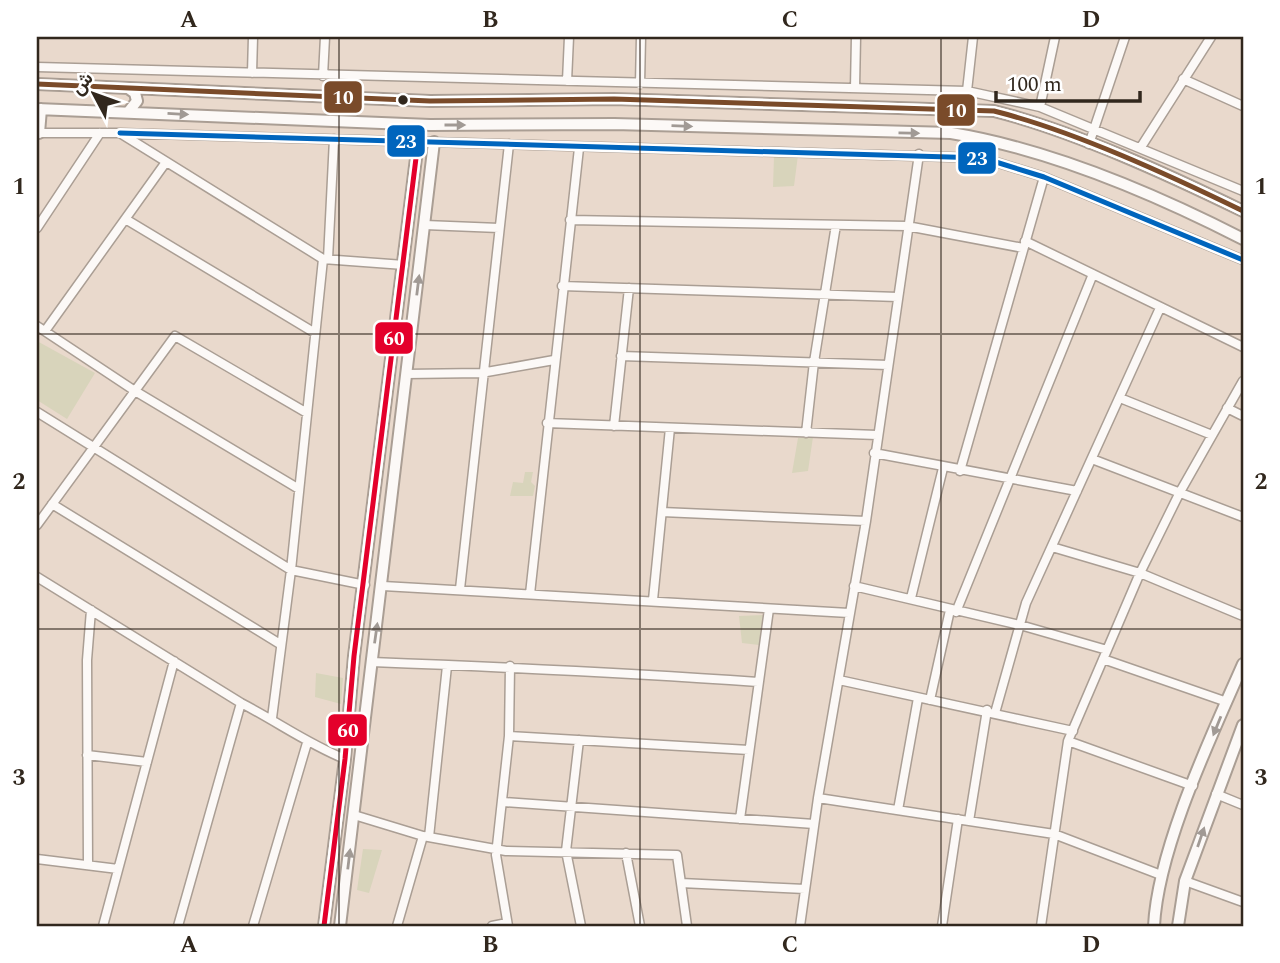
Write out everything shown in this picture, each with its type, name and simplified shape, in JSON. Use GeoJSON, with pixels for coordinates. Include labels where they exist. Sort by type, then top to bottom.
{"type":"FeatureCollection","features":[{"type":"Feature","properties":{"kind":"main road"},"geometry":{"type":"LineString","coordinates":[[37,84],[430,101],[614,99],[995,111],[1027,119],[1243,211]]}},
{"type":"Feature","properties":{"kind":"main road"},"geometry":{"type":"LineString","coordinates":[[128,88],[135,93],[137,101],[129,111]]}},
{"type":"Feature","properties":{"kind":"main road"},"geometry":{"type":"LineString","coordinates":[[38,133],[39,109],[430,125],[614,124],[951,133],[1002,142],[1053,158],[1243,239]]}},
{"type":"Feature","properties":{"kind":"main road"},"geometry":{"type":"LineString","coordinates":[[324,926],[345,759],[354,656],[365,585],[418,142]]}},
{"type":"Feature","properties":{"kind":"main road"},"geometry":{"type":"LineString","coordinates":[[340,926],[435,142]]}},
{"type":"Feature","properties":{"kind":"main road"},"geometry":{"type":"LineString","coordinates":[[384,418],[401,419]]}},
{"type":"Feature","properties":{"kind":"main road"},"geometry":{"type":"LineString","coordinates":[[1154,926],[1161,875],[1193,786],[1243,663]]}},
{"type":"Feature","properties":{"kind":"main road"},"geometry":{"type":"LineString","coordinates":[[1178,926],[1185,881],[1243,725]]}},
{"type":"Feature","properties":{"kind":"main road"},"geometry":{"type":"LineString","coordinates":[[341,789],[357,792]]}},
{"type":"Feature","properties":{"kind":"street"},"geometry":{"type":"LineString","coordinates":[[252,73],[253,37]]}},
{"type":"Feature","properties":{"kind":"street"},"geometry":{"type":"LineString","coordinates":[[323,76],[324,37]]}},
{"type":"Feature","properties":{"kind":"street"},"geometry":{"type":"LineString","coordinates":[[567,81],[569,37]]}},
{"type":"Feature","properties":{"kind":"street"},"geometry":{"type":"LineString","coordinates":[[640,85],[641,37]]}},
{"type":"Feature","properties":{"kind":"street"},"geometry":{"type":"LineString","coordinates":[[855,88],[856,37]]}},
{"type":"Feature","properties":{"kind":"street"},"geometry":{"type":"LineString","coordinates":[[967,91],[973,37]]}},
{"type":"Feature","properties":{"kind":"street"},"geometry":{"type":"LineString","coordinates":[[1040,107],[1055,37]]}},
{"type":"Feature","properties":{"kind":"street"},"geometry":{"type":"LineString","coordinates":[[1089,144],[1125,37]]}},
{"type":"Feature","properties":{"kind":"street"},"geometry":{"type":"LineString","coordinates":[[1141,147],[1211,37]]}},
{"type":"Feature","properties":{"kind":"street"},"geometry":{"type":"LineString","coordinates":[[37,67],[640,85],[967,91],[1040,107],[1243,191]]}},
{"type":"Feature","properties":{"kind":"street"},"geometry":{"type":"LineString","coordinates":[[1183,79],[1243,106]]}},
{"type":"Feature","properties":{"kind":"street"},"geometry":{"type":"LineString","coordinates":[[780,105],[781,87]]}},
{"type":"Feature","properties":{"kind":"street"},"geometry":{"type":"LineString","coordinates":[[38,133],[120,133],[579,148],[919,154],[983,158],[1044,177],[1243,260]]}},
{"type":"Feature","properties":{"kind":"street"},"geometry":{"type":"LineString","coordinates":[[37,228],[100,133]]}},
{"type":"Feature","properties":{"kind":"street"},"geometry":{"type":"LineString","coordinates":[[120,133],[326,259],[404,265]]}},
{"type":"Feature","properties":{"kind":"street"},"geometry":{"type":"LineString","coordinates":[[272,719],[291,570],[315,333],[326,259],[334,139]]}},
{"type":"Feature","properties":{"kind":"street"},"geometry":{"type":"LineString","coordinates":[[460,590],[481,373],[509,144]]}},
{"type":"Feature","properties":{"kind":"street"},"geometry":{"type":"LineString","coordinates":[[530,594],[579,148]]}},
{"type":"Feature","properties":{"kind":"street"},"geometry":{"type":"LineString","coordinates":[[800,926],[818,797],[866,521],[919,154]]}},
{"type":"Feature","properties":{"kind":"street"},"geometry":{"type":"LineString","coordinates":[[166,162],[127,220],[41,328],[135,391],[299,489]]}},
{"type":"Feature","properties":{"kind":"street"},"geometry":{"type":"LineString","coordinates":[[960,471],[1044,177]]}},
{"type":"Feature","properties":{"kind":"street"},"geometry":{"type":"LineString","coordinates":[[127,220],[315,333]]}},
{"type":"Feature","properties":{"kind":"street"},"geometry":{"type":"LineString","coordinates":[[570,220],[908,226],[1024,244],[1093,274],[1243,347]]}},
{"type":"Feature","properties":{"kind":"street"},"geometry":{"type":"LineString","coordinates":[[425,225],[499,228]]}},
{"type":"Feature","properties":{"kind":"street"},"geometry":{"type":"LineString","coordinates":[[806,433],[814,362],[827,295],[836,225]]}},
{"type":"Feature","properties":{"kind":"street"},"geometry":{"type":"LineString","coordinates":[[930,700],[953,611],[1093,274]]}},
{"type":"Feature","properties":{"kind":"street"},"geometry":{"type":"LineString","coordinates":[[562,286],[898,297]]}},
{"type":"Feature","properties":{"kind":"street"},"geometry":{"type":"LineString","coordinates":[[614,426],[629,288]]}},
{"type":"Feature","properties":{"kind":"street"},"geometry":{"type":"LineString","coordinates":[[969,821],[991,712],[1020,625],[1052,547],[1160,308]]}},
{"type":"Feature","properties":{"kind":"street"},"geometry":{"type":"LineString","coordinates":[[37,525],[175,336],[307,413]]}},
{"type":"Feature","properties":{"kind":"street"},"geometry":{"type":"LineString","coordinates":[[621,356],[888,365]]}},
{"type":"Feature","properties":{"kind":"street"},"geometry":{"type":"LineString","coordinates":[[406,374],[481,373],[554,360]]}},
{"type":"Feature","properties":{"kind":"street"},"geometry":{"type":"LineString","coordinates":[[1041,926],[1068,741],[1140,573],[1180,492],[1243,381]]}},
{"type":"Feature","properties":{"kind":"street"},"geometry":{"type":"LineString","coordinates":[[1119,398],[1212,435]]}},
{"type":"Feature","properties":{"kind":"street"},"geometry":{"type":"LineString","coordinates":[[1227,408],[1243,416]]}},
{"type":"Feature","properties":{"kind":"street"},"geometry":{"type":"LineString","coordinates":[[37,412],[291,570],[365,585]]}},
{"type":"Feature","properties":{"kind":"street"},"geometry":{"type":"LineString","coordinates":[[547,423],[877,435]]}},
{"type":"Feature","properties":{"kind":"street"},"geometry":{"type":"LineString","coordinates":[[653,600],[670,428]]}},
{"type":"Feature","properties":{"kind":"street"},"geometry":{"type":"LineString","coordinates":[[874,453],[1077,491]]}},
{"type":"Feature","properties":{"kind":"street"},"geometry":{"type":"LineString","coordinates":[[1092,459],[1243,517]]}},
{"type":"Feature","properties":{"kind":"street"},"geometry":{"type":"LineString","coordinates":[[911,598],[943,468]]}},
{"type":"Feature","properties":{"kind":"street"},"geometry":{"type":"LineString","coordinates":[[52,505],[280,644]]}},
{"type":"Feature","properties":{"kind":"street"},"geometry":{"type":"LineString","coordinates":[[662,512],[866,521]]}},
{"type":"Feature","properties":{"kind":"street"},"geometry":{"type":"LineString","coordinates":[[1052,547],[1140,573],[1243,616]]}},
{"type":"Feature","properties":{"kind":"street"},"geometry":{"type":"LineString","coordinates":[[37,577],[241,703],[272,719],[307,743],[345,759]]}},
{"type":"Feature","properties":{"kind":"street"},"geometry":{"type":"LineString","coordinates":[[383,586],[849,613]]}},
{"type":"Feature","properties":{"kind":"street"},"geometry":{"type":"LineString","coordinates":[[854,586],[1020,625],[1108,650]]}},
{"type":"Feature","properties":{"kind":"street"},"geometry":{"type":"LineString","coordinates":[[740,819],[769,609]]}},
{"type":"Feature","properties":{"kind":"street"},"geometry":{"type":"LineString","coordinates":[[88,865],[87,660],[91,611]]}},
{"type":"Feature","properties":{"kind":"street"},"geometry":{"type":"LineString","coordinates":[[1103,659],[1227,702]]}},
{"type":"Feature","properties":{"kind":"street"},"geometry":{"type":"LineString","coordinates":[[103,926],[174,661]]}},
{"type":"Feature","properties":{"kind":"street"},"geometry":{"type":"LineString","coordinates":[[372,662],[510,666],[758,682]]}},
{"type":"Feature","properties":{"kind":"street"},"geometry":{"type":"LineString","coordinates":[[397,926],[426,837],[447,666]]}},
{"type":"Feature","properties":{"kind":"street"},"geometry":{"type":"LineString","coordinates":[[492,926],[508,924],[497,849],[509,736],[510,666]]}},
{"type":"Feature","properties":{"kind":"street"},"geometry":{"type":"LineString","coordinates":[[839,680],[1073,730]]}},
{"type":"Feature","properties":{"kind":"street"},"geometry":{"type":"LineString","coordinates":[[898,810],[918,698]]}},
{"type":"Feature","properties":{"kind":"street"},"geometry":{"type":"LineString","coordinates":[[178,926],[241,703]]}},
{"type":"Feature","properties":{"kind":"street"},"geometry":{"type":"LineString","coordinates":[[509,736],[749,750]]}},
{"type":"Feature","properties":{"kind":"street"},"geometry":{"type":"LineString","coordinates":[[579,740],[566,851],[581,926]]}},
{"type":"Feature","properties":{"kind":"street"},"geometry":{"type":"LineString","coordinates":[[1068,741],[1193,786]]}},
{"type":"Feature","properties":{"kind":"street"},"geometry":{"type":"LineString","coordinates":[[253,926],[307,743]]}},
{"type":"Feature","properties":{"kind":"street"},"geometry":{"type":"LineString","coordinates":[[87,755],[147,762]]}},
{"type":"Feature","properties":{"kind":"street"},"geometry":{"type":"LineString","coordinates":[[1216,794],[1243,805]]}},
{"type":"Feature","properties":{"kind":"street"},"geometry":{"type":"LineString","coordinates":[[818,797],[1054,834],[1161,875]]}},
{"type":"Feature","properties":{"kind":"street"},"geometry":{"type":"LineString","coordinates":[[503,802],[814,824]]}},
{"type":"Feature","properties":{"kind":"street"},"geometry":{"type":"LineString","coordinates":[[354,816],[426,837],[497,849],[677,855],[687,926]]}},
{"type":"Feature","properties":{"kind":"street"},"geometry":{"type":"LineString","coordinates":[[942,926],[958,819]]}},
{"type":"Feature","properties":{"kind":"street"},"geometry":{"type":"LineString","coordinates":[[626,853],[640,926]]}},
{"type":"Feature","properties":{"kind":"street"},"geometry":{"type":"LineString","coordinates":[[37,859],[118,869]]}},
{"type":"Feature","properties":{"kind":"street"},"geometry":{"type":"LineString","coordinates":[[1185,881],[1243,902]]}},
{"type":"Feature","properties":{"kind":"street"},"geometry":{"type":"LineString","coordinates":[[681,883],[805,889]]}},
{"type":"Feature","properties":{"kind":"shaded area"},"geometry":{"type":"Polygon","coordinates":[[[798,155],[794,186],[773,187],[774,156],[798,155]]]}},
{"type":"Feature","properties":{"kind":"shaded area"},"geometry":{"type":"Polygon","coordinates":[[[37,341],[95,373],[67,419],[37,400],[37,341]]]}},
{"type":"Feature","properties":{"kind":"shaded area"},"geometry":{"type":"Polygon","coordinates":[[[813,437],[808,471],[792,473],[798,438],[813,437]]]}},
{"type":"Feature","properties":{"kind":"shaded area"},"geometry":{"type":"Polygon","coordinates":[[[525,472],[533,472],[533,496],[510,496],[513,482],[523,483],[525,472]]]}},
{"type":"Feature","properties":{"kind":"shaded area"},"geometry":{"type":"Polygon","coordinates":[[[763,615],[759,645],[742,643],[739,616],[763,615]]]}},
{"type":"Feature","properties":{"kind":"shaded area"},"geometry":{"type":"Polygon","coordinates":[[[316,673],[343,678],[341,704],[315,697],[316,673]]]}},
{"type":"Feature","properties":{"kind":"shaded area"},"geometry":{"type":"Polygon","coordinates":[[[363,849],[382,850],[369,893],[357,890],[363,849]]]}},
{"type":"Feature","properties":{"kind":"transit line","name":"10"},"geometry":{"type":"LineString","coordinates":[[37,84],[430,101],[614,99],[994,111],[1088,142],[1243,211]]}},
{"type":"Feature","properties":{"kind":"transit line","name":"23"},"geometry":{"type":"LineString","coordinates":[[120,133],[983,158],[1044,177],[1243,260]]}},
{"type":"Feature","properties":{"kind":"transit line","name":"60"},"geometry":{"type":"LineString","coordinates":[[324,926],[345,759],[354,656],[418,142]]}}]}
